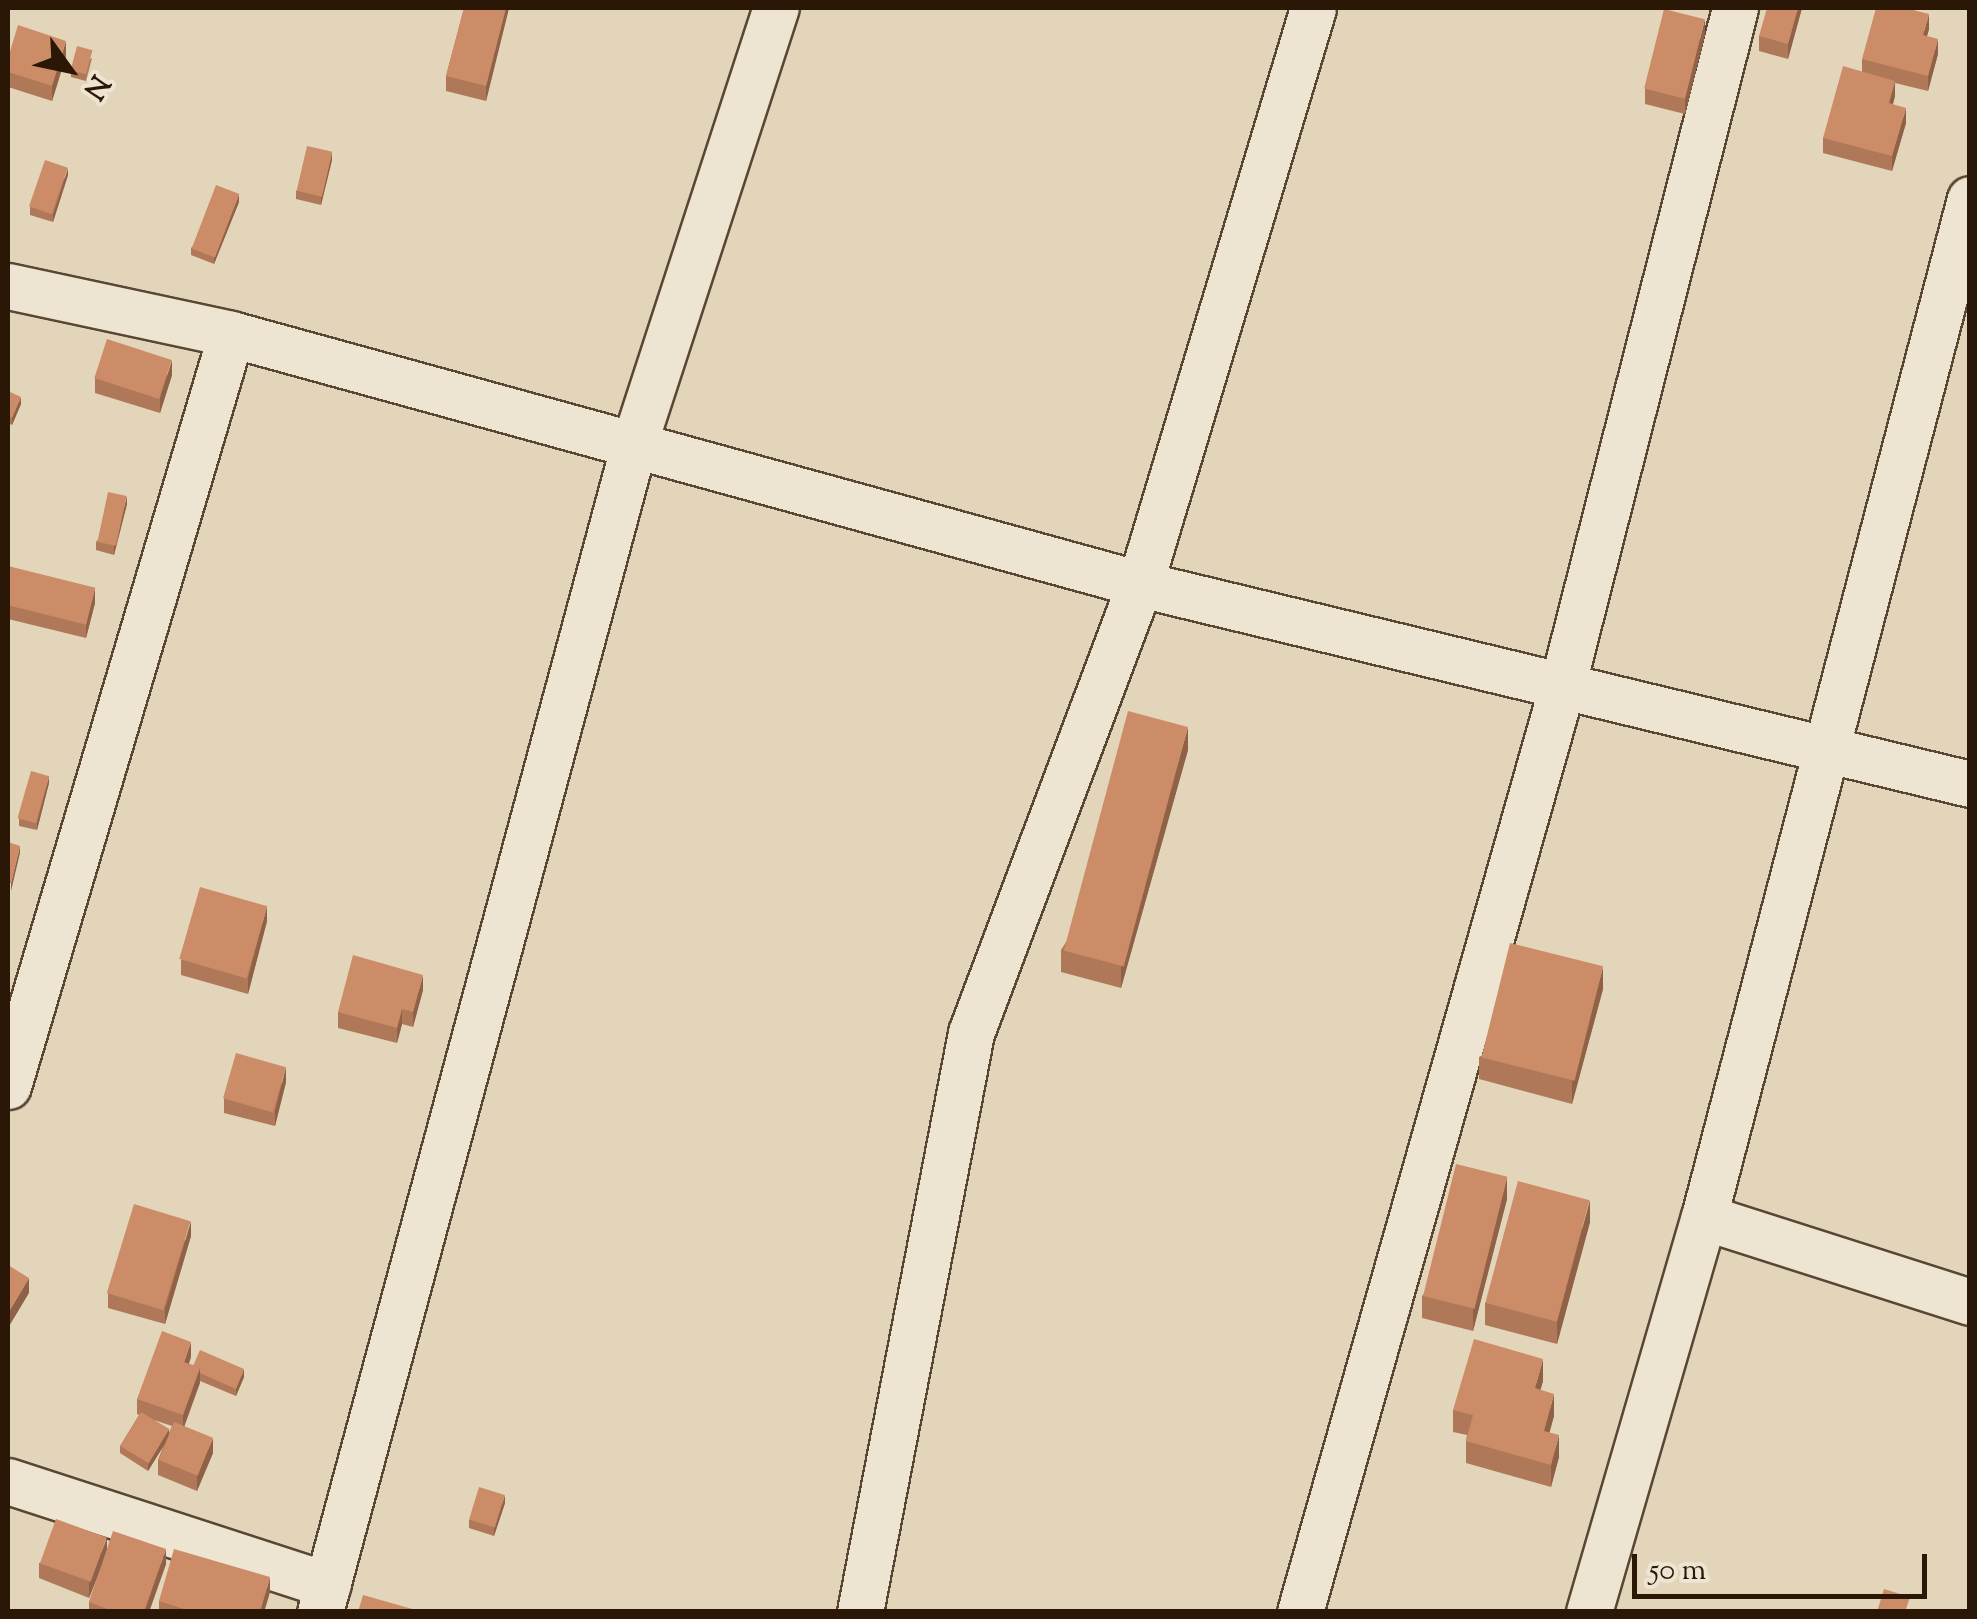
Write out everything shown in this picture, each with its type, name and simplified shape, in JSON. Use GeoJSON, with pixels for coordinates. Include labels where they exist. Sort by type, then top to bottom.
{"type":"FeatureCollection","features":[{"type":"Feature","properties":{"kind":"street"},"geometry":{"type":"LineString","coordinates":[[8,1481],[324,1598],[634,444],[776,8]]}},
{"type":"Feature","properties":{"kind":"street"},"geometry":{"type":"LineString","coordinates":[[860,1612],[971,1033],[1140,584],[1313,8]]}},
{"type":"Feature","properties":{"kind":"street"},"geometry":{"type":"LineString","coordinates":[[1300,1612],[1563,683],[1735,8]]}},
{"type":"Feature","properties":{"kind":"street"},"geometry":{"type":"LineString","coordinates":[[1589,1612],[1704,1217],[1960,271],[1970,199]]}},
{"type":"Feature","properties":{"kind":"street"},"geometry":{"type":"LineString","coordinates":[[8,286],[230,334],[1140,584],[1829,745],[1970,784]]}},
{"type":"Feature","properties":{"kind":"street"},"geometry":{"type":"LineString","coordinates":[[8,1086],[230,334]]}},
{"type":"Feature","properties":{"kind":"street"},"geometry":{"type":"LineString","coordinates":[[1704,1217],[1970,1302]]}},
{"type":"Feature","properties":{"kind":"building"},"geometry":{"type":"Polygon","coordinates":[[[464,8],[506,8],[486,86],[446,76],[464,8]]]}},
{"type":"Feature","properties":{"kind":"building"},"geometry":{"type":"Polygon","coordinates":[[[1767,8],[1798,8],[1788,44],[1759,36],[1767,8]]]}},
{"type":"Feature","properties":{"kind":"building"},"geometry":{"type":"Polygon","coordinates":[[[1876,8],[1905,8],[1929,14],[1923,35],[1938,39],[1928,76],[1862,59],[1876,8]]]}},
{"type":"Feature","properties":{"kind":"building"},"geometry":{"type":"Polygon","coordinates":[[[1664,9],[1705,19],[1685,99],[1644,89],[1664,9]]]}},
{"type":"Feature","properties":{"kind":"building"},"geometry":{"type":"Polygon","coordinates":[[[18,25],[66,41],[52,86],[8,72],[18,25]]]}},
{"type":"Feature","properties":{"kind":"building"},"geometry":{"type":"Polygon","coordinates":[[[77,46],[92,50],[86,74],[71,70],[77,46]]]}},
{"type":"Feature","properties":{"kind":"building"},"geometry":{"type":"Polygon","coordinates":[[[1843,66],[1895,81],[1889,103],[1906,108],[1892,156],[1823,138],[1843,66]]]}},
{"type":"Feature","properties":{"kind":"building"},"geometry":{"type":"Polygon","coordinates":[[[307,146],[332,152],[322,197],[297,191],[307,146]]]}},
{"type":"Feature","properties":{"kind":"building"},"geometry":{"type":"Polygon","coordinates":[[[45,160],[68,168],[52,214],[29,206],[45,160]]]}},
{"type":"Feature","properties":{"kind":"building"},"geometry":{"type":"Polygon","coordinates":[[[216,185],[239,194],[215,257],[192,248],[216,185]]]}},
{"type":"Feature","properties":{"kind":"building"},"geometry":{"type":"Polygon","coordinates":[[[107,339],[172,360],[159,399],[94,378],[107,339]]]}},
{"type":"Feature","properties":{"kind":"building"},"geometry":{"type":"Polygon","coordinates":[[[8,391],[21,397],[12,418],[8,416],[8,391]]]}},
{"type":"Feature","properties":{"kind":"building"},"geometry":{"type":"Polygon","coordinates":[[[108,492],[127,496],[116,546],[97,542],[108,492]]]}},
{"type":"Feature","properties":{"kind":"building"},"geometry":{"type":"Polygon","coordinates":[[[8,566],[95,588],[86,625],[8,605],[8,566]]]}},
{"type":"Feature","properties":{"kind":"building"},"geometry":{"type":"Polygon","coordinates":[[[1128,711],[1188,727],[1124,967],[1064,951],[1128,711]]]}},
{"type":"Feature","properties":{"kind":"building"},"geometry":{"type":"Polygon","coordinates":[[[31,771],[49,776],[36,823],[17,818],[31,771]]]}},
{"type":"Feature","properties":{"kind":"building"},"geometry":{"type":"Polygon","coordinates":[[[8,842],[20,846],[11,883],[8,883],[8,842]]]}},
{"type":"Feature","properties":{"kind":"building"},"geometry":{"type":"Polygon","coordinates":[[[200,887],[267,906],[247,978],[179,959],[200,887]]]}},
{"type":"Feature","properties":{"kind":"building"},"geometry":{"type":"Polygon","coordinates":[[[1510,943],[1603,966],[1575,1081],[1481,1057],[1510,943]]]}},
{"type":"Feature","properties":{"kind":"building"},"geometry":{"type":"Polygon","coordinates":[[[353,955],[423,975],[413,1012],[402,1009],[397,1028],[338,1012],[353,955]]]}},
{"type":"Feature","properties":{"kind":"building"},"geometry":{"type":"Polygon","coordinates":[[[236,1053],[286,1067],[273,1113],[223,1098],[236,1053]]]}},
{"type":"Feature","properties":{"kind":"building"},"geometry":{"type":"Polygon","coordinates":[[[1456,1164],[1507,1177],[1475,1309],[1423,1296],[1456,1164]]]}},
{"type":"Feature","properties":{"kind":"building"},"geometry":{"type":"Polygon","coordinates":[[[1518,1181],[1589,1200],[1557,1322],[1485,1303],[1518,1181]]]}},
{"type":"Feature","properties":{"kind":"building"},"geometry":{"type":"Polygon","coordinates":[[[134,1204],[190,1221],[163,1310],[107,1293],[134,1204]]]}},
{"type":"Feature","properties":{"kind":"building"},"geometry":{"type":"Polygon","coordinates":[[[8,1265],[29,1278],[8,1313],[8,1265]]]}},
{"type":"Feature","properties":{"kind":"building"},"geometry":{"type":"Polygon","coordinates":[[[162,1331],[191,1342],[184,1362],[200,1368],[183,1415],[137,1399],[162,1331]]]}},
{"type":"Feature","properties":{"kind":"building"},"geometry":{"type":"Polygon","coordinates":[[[1474,1339],[1543,1359],[1535,1388],[1554,1394],[1544,1431],[1559,1435],[1551,1465],[1466,1441],[1473,1415],[1453,1410],[1474,1339]]]}},
{"type":"Feature","properties":{"kind":"building"},"geometry":{"type":"Polygon","coordinates":[[[200,1350],[244,1369],[236,1389],[193,1366],[200,1350]]]}},
{"type":"Feature","properties":{"kind":"building"},"geometry":{"type":"Polygon","coordinates":[[[141,1412],[169,1429],[149,1463],[120,1446],[141,1412]]]}},
{"type":"Feature","properties":{"kind":"building"},"geometry":{"type":"Polygon","coordinates":[[[174,1422],[213,1438],[198,1476],[159,1460],[174,1422]]]}},
{"type":"Feature","properties":{"kind":"building"},"geometry":{"type":"Polygon","coordinates":[[[479,1487],[505,1495],[495,1527],[469,1520],[479,1487]]]}},
{"type":"Feature","properties":{"kind":"building"},"geometry":{"type":"Polygon","coordinates":[[[56,1519],[107,1537],[91,1582],[40,1563],[56,1519]]]}},
{"type":"Feature","properties":{"kind":"building"},"geometry":{"type":"Polygon","coordinates":[[[113,1531],[166,1549],[144,1612],[115,1612],[89,1602],[113,1531]]]}},
{"type":"Feature","properties":{"kind":"building"},"geometry":{"type":"Polygon","coordinates":[[[174,1549],[270,1577],[260,1612],[193,1612],[159,1601],[174,1549]]]}},
{"type":"Feature","properties":{"kind":"building"},"geometry":{"type":"Polygon","coordinates":[[[1884,1589],[1910,1597],[1905,1612],[1877,1612],[1884,1589]]]}},
{"type":"Feature","properties":{"kind":"building"},"geometry":{"type":"Polygon","coordinates":[[[363,1595],[423,1612],[358,1612],[363,1595]]]}}]}
